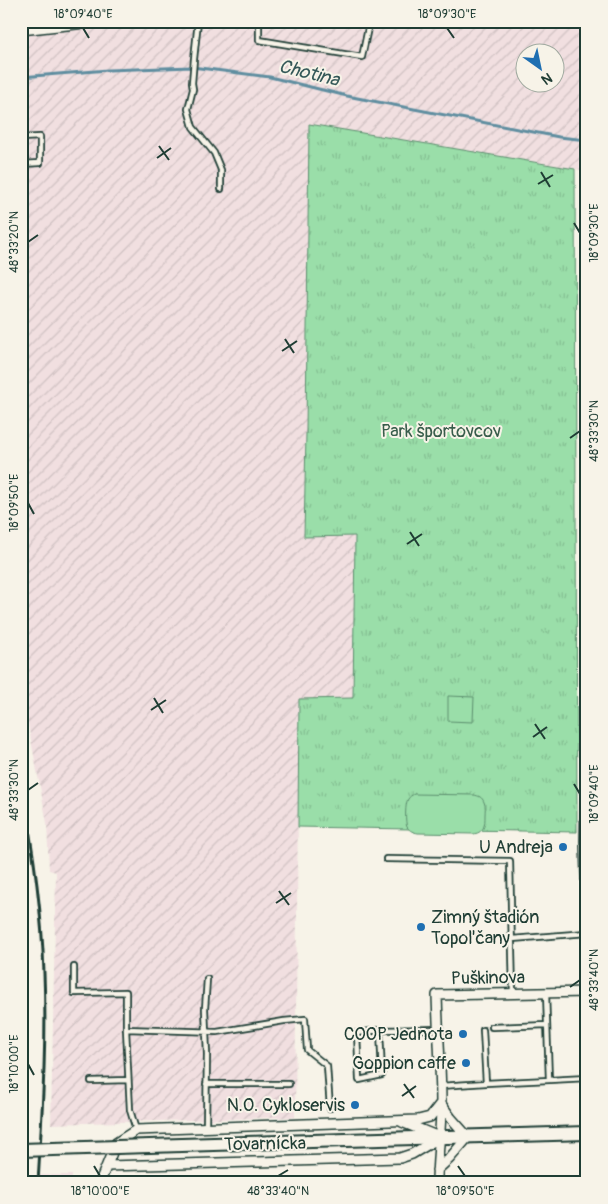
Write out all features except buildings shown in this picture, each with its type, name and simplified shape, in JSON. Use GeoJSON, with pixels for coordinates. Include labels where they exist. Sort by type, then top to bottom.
{"type":"FeatureCollection","features":[{"type":"Feature","properties":{"kind":"main road","name":"Tovarnícka"},"geometry":{"type":"LineString","coordinates":[[21,1150],[587,1133]]}},
{"type":"Feature","properties":{"kind":"street"},"geometry":{"type":"LineString","coordinates":[[21,30],[104,21]]}},
{"type":"Feature","properties":{"kind":"street"},"geometry":{"type":"LineString","coordinates":[[587,747],[585,841],[587,913]]}},
{"type":"Feature","properties":{"kind":"street","name":"Puškinova"},"geometry":{"type":"LineString","coordinates":[[437,1183],[441,1103],[437,995],[587,992]]}},
{"type":"Feature","properties":{"kind":"street"},"geometry":{"type":"LineString","coordinates":[[400,1121],[430,1117],[441,1103],[468,1137],[437,1170]]}},
{"type":"Feature","properties":{"kind":"street","name":"Tovarnícka"},"geometry":{"type":"LineString","coordinates":[[136,1130],[400,1121],[439,1138]]}},
{"type":"Feature","properties":{"kind":"street"},"geometry":{"type":"LineString","coordinates":[[102,1183],[102,1177],[116,1143],[136,1130]]}},
{"type":"Feature","properties":{"kind":"street","name":"Tovarnícka"},"geometry":{"type":"LineString","coordinates":[[106,1166],[400,1158],[412,1154],[439,1138]]}},
{"type":"Feature","properties":{"kind":"lane"},"geometry":{"type":"LineString","coordinates":[[198,21],[193,89],[188,109],[193,127],[214,153],[221,170],[221,188]]}},
{"type":"Feature","properties":{"kind":"lane"},"geometry":{"type":"LineString","coordinates":[[259,21],[259,40],[362,57],[369,23],[357,21]]}},
{"type":"Feature","properties":{"kind":"lane"},"geometry":{"type":"LineString","coordinates":[[21,138],[40,138],[40,164],[21,164]]}},
{"type":"Feature","properties":{"kind":"lane"},"geometry":{"type":"LineString","coordinates":[[386,859],[510,861],[513,994]]}},
{"type":"Feature","properties":{"kind":"lane"},"geometry":{"type":"LineString","coordinates":[[512,939],[587,933]]}},
{"type":"Feature","properties":{"kind":"lane"},"geometry":{"type":"LineString","coordinates":[[74,967],[74,993],[126,992],[130,1110],[136,1130]]}},
{"type":"Feature","properties":{"kind":"lane"},"geometry":{"type":"LineString","coordinates":[[206,1127],[205,1009],[207,979]]}},
{"type":"Feature","properties":{"kind":"lane"},"geometry":{"type":"LineString","coordinates":[[546,993],[549,1080]]}},
{"type":"Feature","properties":{"kind":"lane"},"geometry":{"type":"LineString","coordinates":[[126,1029],[217,1032],[305,1019],[306,1050],[327,1066],[330,1108]]}},
{"type":"Feature","properties":{"kind":"lane"},"geometry":{"type":"LineString","coordinates":[[492,1027],[547,1025]]}},
{"type":"Feature","properties":{"kind":"lane"},"geometry":{"type":"LineString","coordinates":[[380,1030],[382,1075],[359,1080],[357,1033],[380,1030],[438,1029]]}},
{"type":"Feature","properties":{"kind":"lane"},"geometry":{"type":"LineString","coordinates":[[483,1030],[486,1083]]}},
{"type":"Feature","properties":{"kind":"lane"},"geometry":{"type":"LineString","coordinates":[[440,1086],[587,1078]]}},
{"type":"Feature","properties":{"kind":"lane"},"geometry":{"type":"LineString","coordinates":[[91,1080],[128,1080]]}},
{"type":"Feature","properties":{"kind":"lane"},"geometry":{"type":"LineString","coordinates":[[206,1084],[289,1084]]}},
{"type":"Feature","properties":{"kind":"shaded area"},"geometry":{"type":"Polygon","coordinates":[[[21,21],[587,21],[587,171],[340,133],[306,433],[304,537],[355,535],[353,699],[299,699],[295,1117],[51,1124],[56,872],[49,870],[47,823],[21,688],[21,21]]]}},
{"type":"Feature","properties":{"kind":"shaded area"},"geometry":{"type":"Polygon","coordinates":[[[25,1175],[72,1175],[72,1183],[25,1183],[25,1175]]]}},
{"type":"Feature","properties":{"kind":"green space","name":"Park športovcov"},"geometry":{"type":"Polygon","coordinates":[[[309,124],[575,169],[577,832],[298,827],[299,699],[353,698],[355,536],[304,537],[309,124]]]}},
{"type":"Feature","properties":{"kind":"green space"},"geometry":{"type":"Polygon","coordinates":[[[448,696],[474,697],[473,722],[448,721],[448,696]]]}},
{"type":"Feature","properties":{"kind":"green space"},"geometry":{"type":"Polygon","coordinates":[[[414,794],[479,796],[485,805],[484,827],[474,834],[418,833],[412,831],[406,825],[406,809],[408,799],[414,794]]]}},
{"type":"Feature","properties":{"kind":"waterway","name":"Chotina"},"geometry":{"type":"LineString","coordinates":[[21,77],[108,70],[192,67],[270,77],[347,96],[559,137],[587,140]]}},
{"type":"Feature","properties":{"kind":"railway"},"geometry":{"type":"LineString","coordinates":[[21,784],[36,878],[44,973],[44,1052],[38,1183]]}},
{"type":"Feature","properties":{"kind":"place","name":"U Andreja"},"geometry":{"type":"Point","coordinates":[563,847]}},
{"type":"Feature","properties":{"kind":"place","name":"Zimný štadión Topoľčany"},"geometry":{"type":"Point","coordinates":[421,927]}},
{"type":"Feature","properties":{"kind":"place","name":"COOP Jednota"},"geometry":{"type":"Point","coordinates":[463,1034]}},
{"type":"Feature","properties":{"kind":"place","name":"Goppion caffe"},"geometry":{"type":"Point","coordinates":[466,1063]}},
{"type":"Feature","properties":{"kind":"place","name":"N.O. Cykloservis"},"geometry":{"type":"Point","coordinates":[355,1105]}}]}
